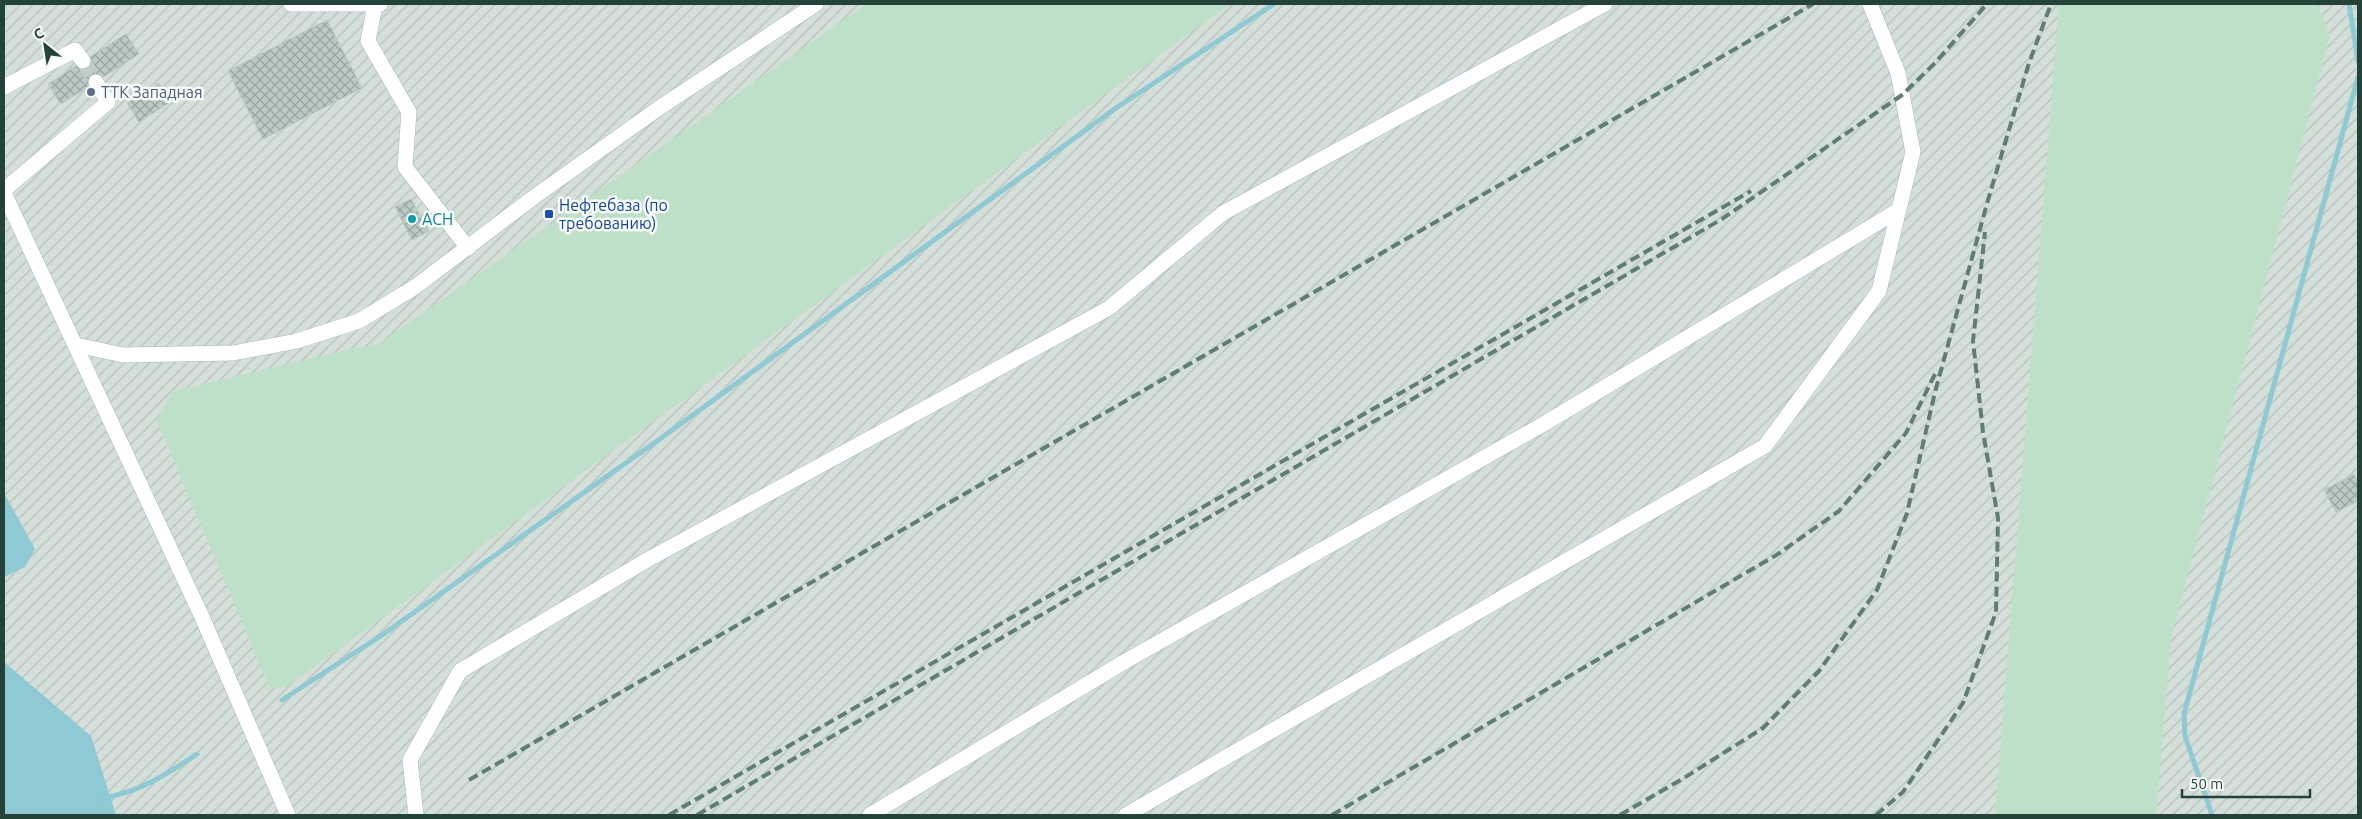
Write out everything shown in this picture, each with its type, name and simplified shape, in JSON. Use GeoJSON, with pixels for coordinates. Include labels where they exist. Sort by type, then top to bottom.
{"type":"FeatureCollection","features":[{"type":"Feature","properties":{"kind":"street"},"geometry":{"type":"LineString","coordinates":[[291,4],[378,4],[368,41],[409,112],[405,166],[468,248]]}},
{"type":"Feature","properties":{"kind":"street"},"geometry":{"type":"LineString","coordinates":[[76,345],[123,355],[233,353],[297,341],[359,321],[414,288],[534,197],[659,108],[816,4]]}},
{"type":"Feature","properties":{"kind":"street"},"geometry":{"type":"LineString","coordinates":[[416,815],[410,760],[460,670],[647,560],[1109,308],[1223,213],[1605,4]]}},
{"type":"Feature","properties":{"kind":"street"},"geometry":{"type":"LineString","coordinates":[[1126,815],[1765,446],[1879,291],[1913,152],[1898,73],[1870,4]]}},
{"type":"Feature","properties":{"kind":"street"},"geometry":{"type":"LineString","coordinates":[[4,87],[75,50],[83,61]]}},
{"type":"Feature","properties":{"kind":"street"},"geometry":{"type":"LineString","coordinates":[[96,82],[108,102],[4,192],[202,617],[288,815]]}},
{"type":"Feature","properties":{"kind":"street"},"geometry":{"type":"LineString","coordinates":[[870,815],[1124,662],[1547,422],[1899,210]]}},
{"type":"Feature","properties":{"kind":"shaded area"},"geometry":{"type":"Polygon","coordinates":[[[4,4],[2358,4],[2358,815],[4,815],[4,4]]]}},
{"type":"Feature","properties":{"kind":"green space"},"geometry":{"type":"Polygon","coordinates":[[[866,4],[1230,4],[288,686],[270,689],[157,421],[172,392],[355,348],[377,345],[866,4]]]}},
{"type":"Feature","properties":{"kind":"green space"},"geometry":{"type":"Polygon","coordinates":[[[2059,4],[2317,4],[2330,35],[2171,638],[2156,815],[1995,815],[2059,4]]]}},
{"type":"Feature","properties":{"kind":"water"},"geometry":{"type":"Polygon","coordinates":[[[4,493],[35,549],[25,567],[4,577],[4,493]]]}},
{"type":"Feature","properties":{"kind":"water"},"geometry":{"type":"Polygon","coordinates":[[[4,662],[91,736],[116,815],[4,815],[4,662]]]}},
{"type":"Feature","properties":{"kind":"building"},"geometry":{"type":"Polygon","coordinates":[[[327,20],[362,88],[263,139],[228,71],[327,20]]]}},
{"type":"Feature","properties":{"kind":"building"},"geometry":{"type":"Polygon","coordinates":[[[126,34],[139,54],[131,59],[118,39],[126,34]]]}},
{"type":"Feature","properties":{"kind":"building"},"geometry":{"type":"Polygon","coordinates":[[[118,39],[131,59],[61,104],[48,84],[118,39]]]}},
{"type":"Feature","properties":{"kind":"building"},"geometry":{"type":"Polygon","coordinates":[[[159,83],[170,102],[139,122],[127,103],[159,83]]]}},
{"type":"Feature","properties":{"kind":"building","name":"АСН"},"geometry":{"type":"Polygon","coordinates":[[[411,199],[429,231],[412,240],[395,207],[411,199]]]}},
{"type":"Feature","properties":{"kind":"building"},"geometry":{"type":"Polygon","coordinates":[[[2354,474],[2358,483],[2358,501],[2336,512],[2324,490],[2354,474]]]}},
{"type":"Feature","properties":{"kind":"waterway"},"geometry":{"type":"LineString","coordinates":[[282,700],[382,635],[657,441],[1116,108],[1274,4]]}},
{"type":"Feature","properties":{"kind":"waterway"},"geometry":{"type":"LineString","coordinates":[[2349,4],[2358,61]]}},
{"type":"Feature","properties":{"kind":"waterway"},"geometry":{"type":"LineString","coordinates":[[2212,815],[2185,736],[2184,714],[2358,77]]}},
{"type":"Feature","properties":{"kind":"waterway"},"geometry":{"type":"LineString","coordinates":[[103,798],[141,787],[197,754]]}},
{"type":"Feature","properties":{"kind":"tunnel"},"geometry":{"type":"LineString","coordinates":[[83,61],[96,82]]}},
{"type":"Feature","properties":{"kind":"railway"},"geometry":{"type":"LineString","coordinates":[[469,780],[1813,4]]}},
{"type":"Feature","properties":{"kind":"railway"},"geometry":{"type":"LineString","coordinates":[[697,815],[1722,219],[1902,95],[1935,63],[1987,4]]}},
{"type":"Feature","properties":{"kind":"railway"},"geometry":{"type":"LineString","coordinates":[[1620,815],[1684,778],[1763,728],[1819,671],[1877,590],[1907,513],[1935,392],[1988,200],[2029,63],[2051,4]]}},
{"type":"Feature","properties":{"kind":"railway"},"geometry":{"type":"LineString","coordinates":[[669,815],[1751,191]]}},
{"type":"Feature","properties":{"kind":"railway"},"geometry":{"type":"LineString","coordinates":[[1876,815],[1903,792],[1963,703],[1996,612],[1998,518],[1983,432],[1973,341],[1985,232]]}},
{"type":"Feature","properties":{"kind":"railway"},"geometry":{"type":"LineString","coordinates":[[1332,815],[1778,554],[1839,511],[1906,433],[1935,374]]}},
{"type":"Feature","properties":{"kind":"place","name":"ТТК Западная"},"geometry":{"type":"Point","coordinates":[91,92]}},
{"type":"Feature","properties":{"kind":"place","name":"Нефтебаза (по требованию)"},"geometry":{"type":"Point","coordinates":[549,214]}},
{"type":"Feature","properties":{"kind":"place","name":"АСН"},"geometry":{"type":"Point","coordinates":[412,219]}}]}
